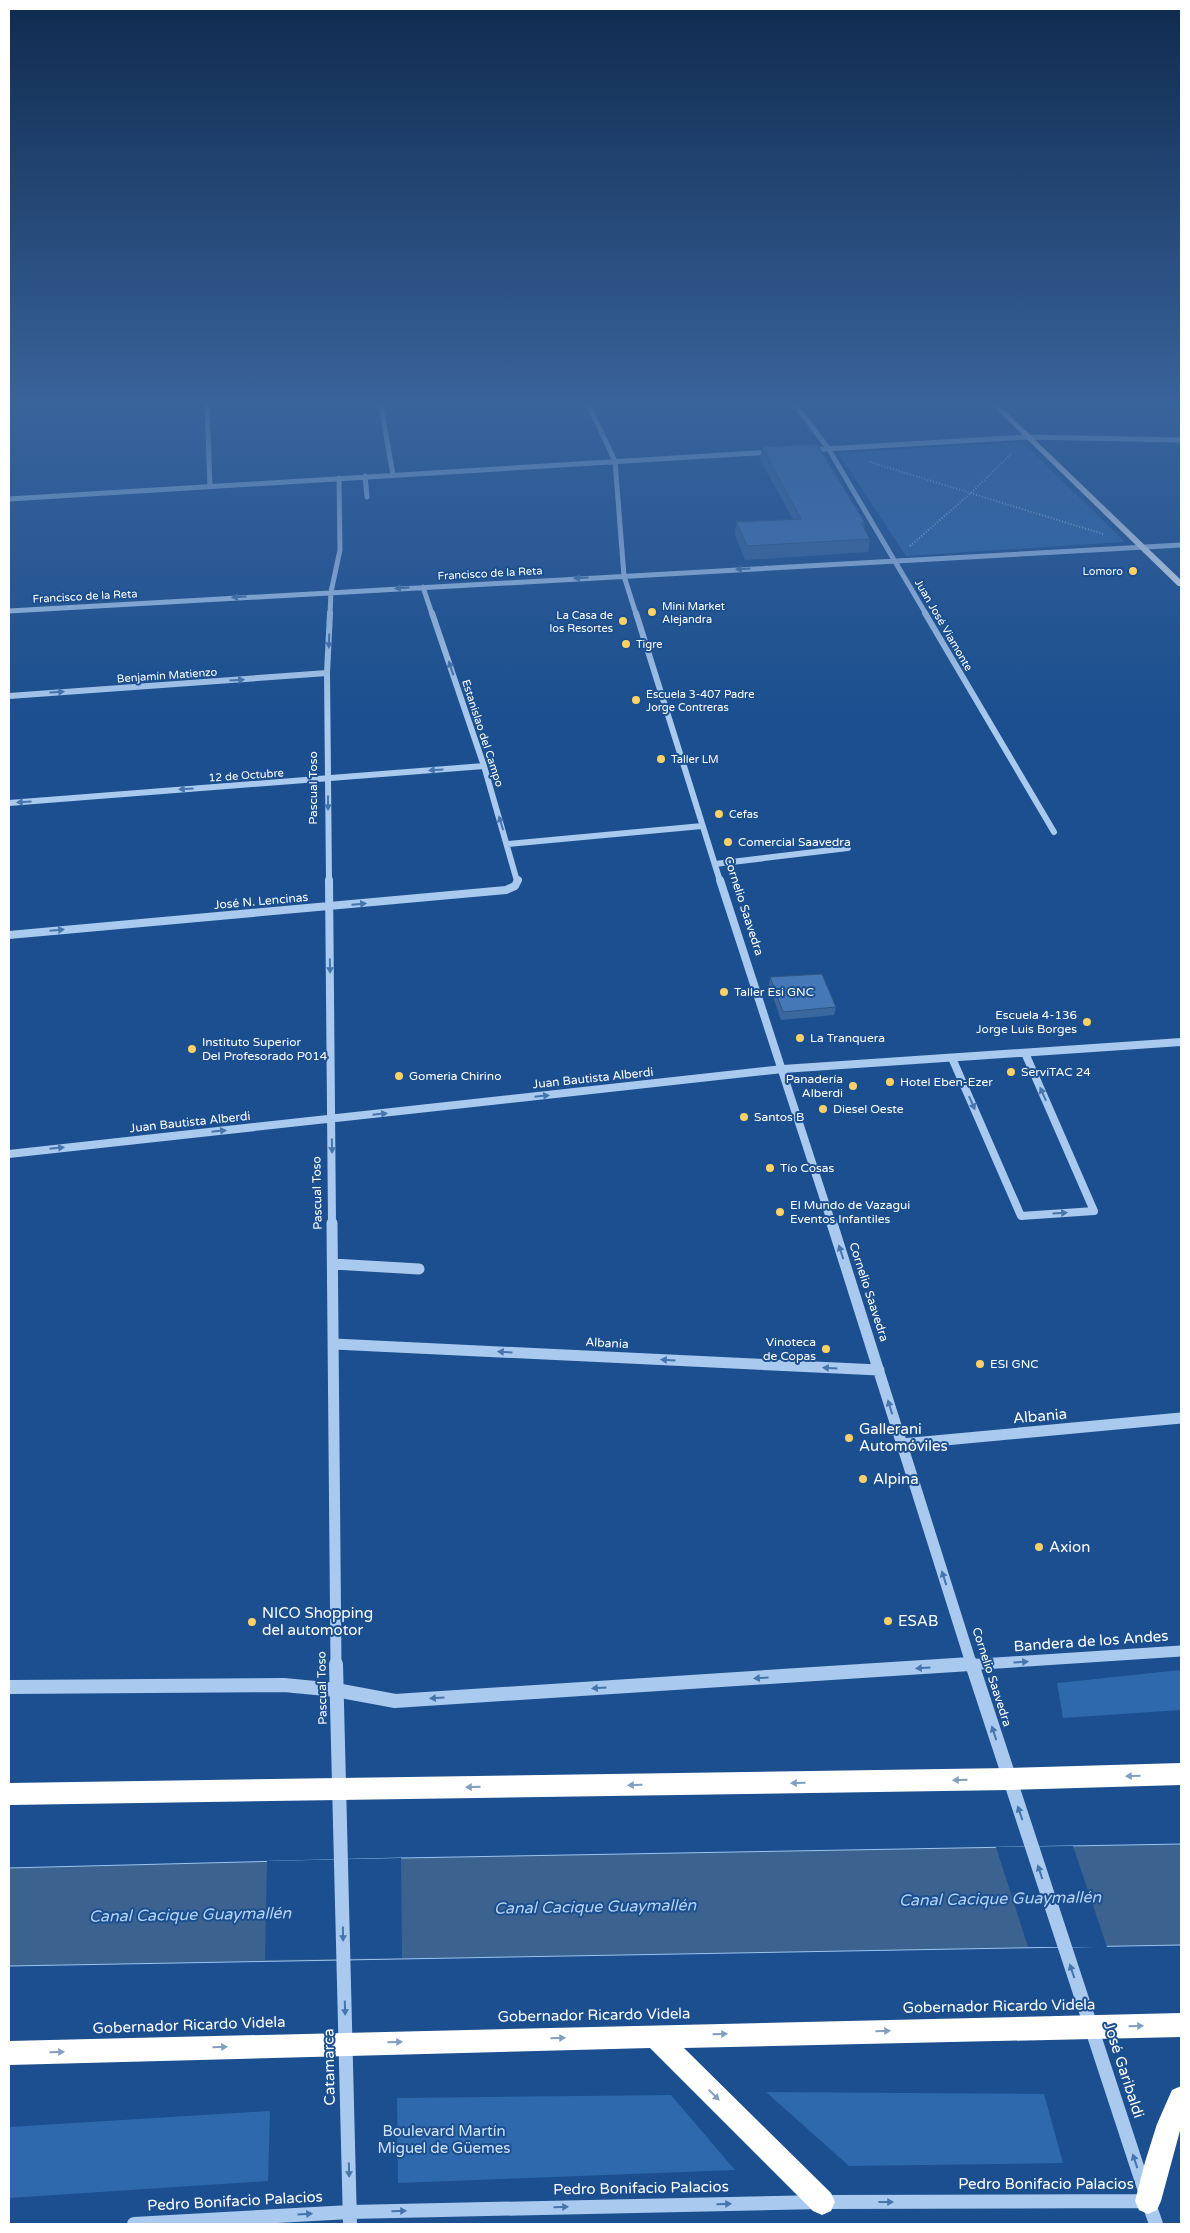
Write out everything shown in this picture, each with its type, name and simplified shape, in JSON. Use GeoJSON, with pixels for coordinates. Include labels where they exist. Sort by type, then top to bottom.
{"type":"FeatureCollection","features":[{"type":"Feature","properties":{"kind":"highway"},"geometry":{"type":"LineString","coordinates":[[9,1794],[1009,1780],[1181,1774]]}},
{"type":"Feature","properties":{"kind":"highway","name":"Gobernador Ricardo Videla"},"geometry":{"type":"LineString","coordinates":[[9,2053],[346,2043],[1181,2025]]}},
{"type":"Feature","properties":{"kind":"highway"},"geometry":{"type":"LineString","coordinates":[[654,2036],[822,2202]]}},
{"type":"Feature","properties":{"kind":"highway"},"geometry":{"type":"LineString","coordinates":[[1152,2213],[1164,2138],[1181,2099]]}},
{"type":"Feature","properties":{"kind":"main road"},"geometry":{"type":"LineString","coordinates":[[1104,510],[1181,584]]}},
{"type":"Feature","properties":{"kind":"street","name":"Pascual Toso"},"geometry":{"type":"LineString","coordinates":[[339,510],[340,550],[331,592],[327,673],[336,1690],[343,1909]]}},
{"type":"Feature","properties":{"kind":"street","name":"Cornelio Saavedra"},"geometry":{"type":"LineString","coordinates":[[619,510],[624,576],[714,864],[783,1069],[1048,1898]]}},
{"type":"Feature","properties":{"kind":"street","name":"Juan José Viamonte"},"geometry":{"type":"LineString","coordinates":[[865,510],[1054,832]]}},
{"type":"Feature","properties":{"kind":"street","name":"Francisco de la Reta"},"geometry":{"type":"LineString","coordinates":[[9,611],[1181,545]]}},
{"type":"Feature","properties":{"kind":"street","name":"Estanislao del Campo"},"geometry":{"type":"LineString","coordinates":[[423,587],[484,766],[518,880],[515,886]]}},
{"type":"Feature","properties":{"kind":"street","name":"Benjamín Matienzo"},"geometry":{"type":"LineString","coordinates":[[9,696],[327,673]]}},
{"type":"Feature","properties":{"kind":"street","name":"12 de Octubre"},"geometry":{"type":"LineString","coordinates":[[9,803],[484,766]]}},
{"type":"Feature","properties":{"kind":"street"},"geometry":{"type":"LineString","coordinates":[[508,844],[702,826]]}},
{"type":"Feature","properties":{"kind":"street"},"geometry":{"type":"LineString","coordinates":[[714,864],[848,848]]}},
{"type":"Feature","properties":{"kind":"street","name":"José N. Lencinas"},"geometry":{"type":"LineString","coordinates":[[9,935],[506,890],[515,886]]}},
{"type":"Feature","properties":{"kind":"street","name":"Juan Bautista Alberdi"},"geometry":{"type":"LineString","coordinates":[[9,1154],[783,1069],[1181,1042]]}},
{"type":"Feature","properties":{"kind":"street"},"geometry":{"type":"LineString","coordinates":[[952,1058],[1021,1216],[1094,1211],[1025,1053]]}},
{"type":"Feature","properties":{"kind":"street"},"geometry":{"type":"LineString","coordinates":[[333,1264],[419,1269]]}},
{"type":"Feature","properties":{"kind":"street","name":"Albania"},"geometry":{"type":"LineString","coordinates":[[334,1344],[878,1370]]}},
{"type":"Feature","properties":{"kind":"street","name":"Albania"},"geometry":{"type":"LineString","coordinates":[[902,1444],[1181,1418]]}},
{"type":"Feature","properties":{"kind":"street","name":"Bandera de los Andes"},"geometry":{"type":"LineString","coordinates":[[9,1687],[284,1684],[395,1700],[1181,1652]]}},
{"type":"Feature","properties":{"kind":"street","name":"José Garibaldi"},"geometry":{"type":"LineString","coordinates":[[1048,1898],[1152,2213]]}},
{"type":"Feature","properties":{"kind":"street","name":"Catamarca"},"geometry":{"type":"LineString","coordinates":[[343,1909],[350,2218]]}},
{"type":"Feature","properties":{"kind":"street","name":"Pedro Bonifacio Palacios"},"geometry":{"type":"LineString","coordinates":[[134,2224],[822,2202],[1152,2213]]}},
{"type":"Feature","properties":{"kind":"path"},"geometry":{"type":"LineString","coordinates":[[894,560],[951,510]]}},
{"type":"Feature","properties":{"kind":"path"},"geometry":{"type":"LineString","coordinates":[[1025,510],[1104,535]]}},
{"type":"Feature","properties":{"kind":"green space"},"geometry":{"type":"Polygon","coordinates":[[[876,510],[1093,510],[1125,542],[906,556],[876,510]]]}},
{"type":"Feature","properties":{"kind":"green space"},"geometry":{"type":"Polygon","coordinates":[[[1181,1670],[1181,1710],[1063,1718],[1057,1683],[1181,1670]]]}},
{"type":"Feature","properties":{"kind":"green space"},"geometry":{"type":"Polygon","coordinates":[[[766,2092],[1044,2094],[1063,2163],[849,2166],[766,2092]]]}},
{"type":"Feature","properties":{"kind":"green space","name":"Boulevard Martín Miguel de Güemes"},"geometry":{"type":"Polygon","coordinates":[[[671,2095],[735,2170],[398,2183],[397,2098],[671,2095]]]}},
{"type":"Feature","properties":{"kind":"green space"},"geometry":{"type":"Polygon","coordinates":[[[270,2111],[268,2181],[9,2198],[9,2127],[270,2111]]]}},
{"type":"Feature","properties":{"kind":"water","name":"Canal Cacique Guaymallén"},"geometry":{"type":"Polygon","coordinates":[[[1181,1844],[1181,1945],[9,1966],[9,1868],[401,1858],[1181,1844]]]}},
{"type":"Feature","properties":{"kind":"pier"},"geometry":{"type":"Polygon","coordinates":[[[1073,1846],[1107,1947],[1028,1947],[996,1847],[1073,1846]]]}},
{"type":"Feature","properties":{"kind":"pier"},"geometry":{"type":"Polygon","coordinates":[[[401,1858],[402,1958],[265,1960],[267,1861],[401,1858]]]}},
{"type":"Feature","properties":{"kind":"building"},"geometry":{"type":"Polygon","coordinates":[[[796,510],[857,510],[865,523],[861,523],[870,539],[747,546],[736,522],[801,519],[796,510]]]}},
{"type":"Feature","properties":{"kind":"building"},"geometry":{"type":"Polygon","coordinates":[[[822,974],[836,1007],[783,1012],[770,977],[822,974]]]}},
{"type":"Feature","properties":{"kind":"place","name":"Lomoro"},"geometry":{"type":"Point","coordinates":[1133,571]}},
{"type":"Feature","properties":{"kind":"place","name":"Mini Market Alejandra"},"geometry":{"type":"Point","coordinates":[652,612]}},
{"type":"Feature","properties":{"kind":"place","name":"La Casa de los Resortes"},"geometry":{"type":"Point","coordinates":[623,621]}},
{"type":"Feature","properties":{"kind":"place","name":"Tigre"},"geometry":{"type":"Point","coordinates":[626,644]}},
{"type":"Feature","properties":{"kind":"place","name":"Escuela 3-407 Padre Jorge Contreras"},"geometry":{"type":"Point","coordinates":[636,700]}},
{"type":"Feature","properties":{"kind":"place","name":"Taller LM"},"geometry":{"type":"Point","coordinates":[661,759]}},
{"type":"Feature","properties":{"kind":"place","name":"Cefas"},"geometry":{"type":"Point","coordinates":[719,814]}},
{"type":"Feature","properties":{"kind":"place","name":"Comercial Saavedra"},"geometry":{"type":"Point","coordinates":[728,842]}},
{"type":"Feature","properties":{"kind":"place","name":"Taller Esi GNC"},"geometry":{"type":"Point","coordinates":[724,992]}},
{"type":"Feature","properties":{"kind":"place","name":"Escuela 4-136 Jorge Luis Borges"},"geometry":{"type":"Point","coordinates":[1087,1022]}},
{"type":"Feature","properties":{"kind":"place","name":"La Tranquera"},"geometry":{"type":"Point","coordinates":[800,1038]}},
{"type":"Feature","properties":{"kind":"place","name":"Instituto Superior Del Profesorado P014"},"geometry":{"type":"Point","coordinates":[192,1049]}},
{"type":"Feature","properties":{"kind":"place","name":"ServiTAC 24"},"geometry":{"type":"Point","coordinates":[1011,1072]}},
{"type":"Feature","properties":{"kind":"place","name":"Gomeria Chirino"},"geometry":{"type":"Point","coordinates":[399,1076]}},
{"type":"Feature","properties":{"kind":"place","name":"Hotel Eben-Ezer"},"geometry":{"type":"Point","coordinates":[890,1082]}},
{"type":"Feature","properties":{"kind":"place","name":"Panadería Alberdi"},"geometry":{"type":"Point","coordinates":[853,1086]}},
{"type":"Feature","properties":{"kind":"place","name":"Diesel Oeste"},"geometry":{"type":"Point","coordinates":[823,1109]}},
{"type":"Feature","properties":{"kind":"place","name":"Santos B"},"geometry":{"type":"Point","coordinates":[744,1117]}},
{"type":"Feature","properties":{"kind":"place","name":"Tío Cosas"},"geometry":{"type":"Point","coordinates":[770,1168]}},
{"type":"Feature","properties":{"kind":"place","name":"El Mundo de Vazagui Eventos Infantiles"},"geometry":{"type":"Point","coordinates":[780,1212]}},
{"type":"Feature","properties":{"kind":"place","name":"Vinoteca de Copas"},"geometry":{"type":"Point","coordinates":[826,1349]}},
{"type":"Feature","properties":{"kind":"place","name":"ESI GNC"},"geometry":{"type":"Point","coordinates":[980,1364]}},
{"type":"Feature","properties":{"kind":"place","name":"Gallerani Automóviles"},"geometry":{"type":"Point","coordinates":[849,1438]}},
{"type":"Feature","properties":{"kind":"place","name":"Alpina"},"geometry":{"type":"Point","coordinates":[863,1479]}},
{"type":"Feature","properties":{"kind":"place","name":"Axion"},"geometry":{"type":"Point","coordinates":[1039,1547]}},
{"type":"Feature","properties":{"kind":"place","name":"ESAB"},"geometry":{"type":"Point","coordinates":[888,1621]}},
{"type":"Feature","properties":{"kind":"place","name":"NICO Shopping del automotor"},"geometry":{"type":"Point","coordinates":[252,1622]}}]}
